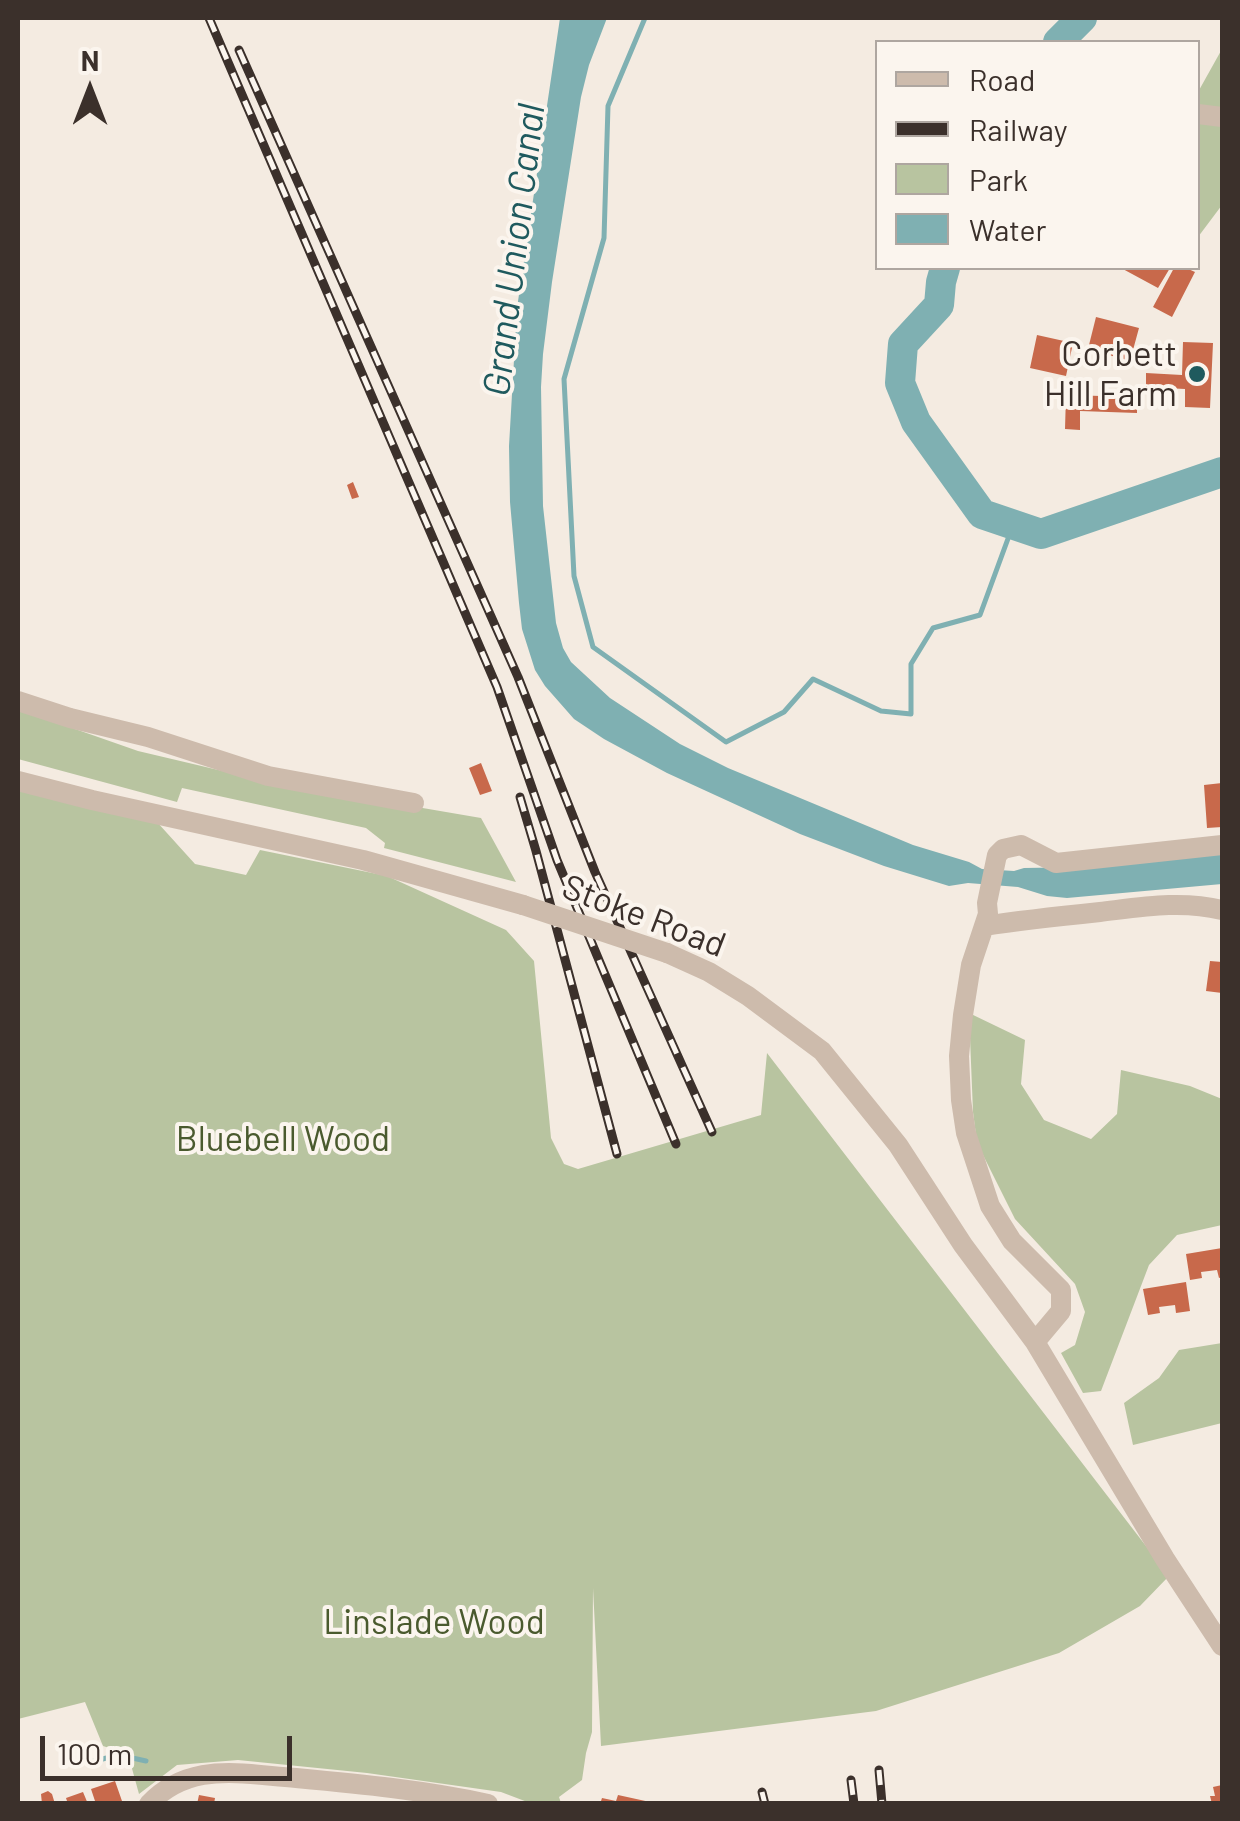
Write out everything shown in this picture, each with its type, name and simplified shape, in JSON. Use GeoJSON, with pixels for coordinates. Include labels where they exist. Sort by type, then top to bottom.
{"type":"FeatureCollection","features":[{"type":"Feature","properties":{"kind":"street"},"geometry":{"type":"LineString","coordinates":[[18,701],[268,776],[414,803]]}},
{"type":"Feature","properties":{"kind":"street","name":"Stoke Road"},"geometry":{"type":"LineString","coordinates":[[18,781],[363,860],[523,904],[667,953],[748,996],[822,1051],[898,1145],[963,1245],[1034,1342],[1222,1646]]}},
{"type":"Feature","properties":{"kind":"street"},"geometry":{"type":"LineString","coordinates":[[1034,1342],[1061,1311],[1061,1290],[1012,1242],[990,1206],[966,1133],[961,1100],[959,1056],[964,1014],[997,855],[1003,849],[1021,845],[1056,862],[1222,845]]}},
{"type":"Feature","properties":{"kind":"street"},"geometry":{"type":"LineString","coordinates":[[987,914],[1040,918],[1163,904],[1199,904],[1222,910]]}},
{"type":"Feature","properties":{"kind":"street"},"geometry":{"type":"LineString","coordinates":[[149,1804],[168,1786],[204,1775],[233,1773],[362,1784],[488,1804]]}},
{"type":"Feature","properties":{"kind":"green space"},"geometry":{"type":"Polygon","coordinates":[[[1222,49],[1222,205],[1200,234],[1200,88],[1222,49]]]}},
{"type":"Feature","properties":{"kind":"green space"},"geometry":{"type":"Polygon","coordinates":[[[18,709],[138,751],[265,781],[481,818],[516,882],[384,848],[385,843],[366,828],[182,788],[177,802],[18,759],[18,709]]]}},
{"type":"Feature","properties":{"kind":"green space"},"geometry":{"type":"Polygon","coordinates":[[[18,788],[157,822],[195,864],[246,875],[260,850],[387,876],[506,930],[534,961],[551,1138],[564,1164],[578,1169],[761,1115],[767,1053],[1169,1576],[1140,1606],[1059,1653],[876,1711],[601,1746],[593,1588],[592,1732],[582,1780],[559,1797],[561,1803],[530,1803],[501,1792],[367,1773],[238,1760],[177,1765],[139,1794],[128,1754],[103,1746],[85,1702],[18,1719],[18,788]]]}},
{"type":"Feature","properties":{"kind":"green space"},"geometry":{"type":"Polygon","coordinates":[[[969,1013],[1025,1040],[1021,1084],[1044,1120],[1091,1139],[1117,1114],[1121,1070],[1190,1086],[1222,1099],[1222,1225],[1177,1235],[1149,1265],[1101,1391],[1083,1393],[1061,1353],[1075,1345],[1085,1312],[1075,1284],[1015,1219],[977,1143],[969,1013]]]}},
{"type":"Feature","properties":{"kind":"green space"},"geometry":{"type":"Polygon","coordinates":[[[1222,1343],[1222,1423],[1133,1445],[1124,1403],[1159,1378],[1179,1350],[1222,1343]]]}},
{"type":"Feature","properties":{"kind":"water"},"geometry":{"type":"Polygon","coordinates":[[[560,18],[607,18],[581,97],[552,282],[541,387],[543,506],[556,623],[571,662],[610,698],[680,744],[913,845],[982,869],[1086,867],[1222,850],[1222,884],[1067,898],[1018,887],[968,883],[949,886],[800,834],[667,773],[574,719],[545,686],[535,670],[522,629],[509,446],[517,308],[560,18]]]}},
{"type":"Feature","properties":{"kind":"building"},"geometry":{"type":"Polygon","coordinates":[[[1125,270],[1169,270],[1158,288],[1125,270]]]}},
{"type":"Feature","properties":{"kind":"building"},"geometry":{"type":"Polygon","coordinates":[[[1173,270],[1195,272],[1172,317],[1153,307],[1173,270]]]}},
{"type":"Feature","properties":{"kind":"building"},"geometry":{"type":"Polygon","coordinates":[[[1096,317],[1139,328],[1130,361],[1088,349],[1096,317]]]}},
{"type":"Feature","properties":{"kind":"building"},"geometry":{"type":"Polygon","coordinates":[[[1037,335],[1073,343],[1066,376],[1030,368],[1037,335]]]}},
{"type":"Feature","properties":{"kind":"building","name":"Corbett Hill Farm"},"geometry":{"type":"Polygon","coordinates":[[[1183,342],[1213,343],[1210,408],[1185,407],[1185,389],[1146,387],[1146,373],[1182,375],[1183,342]]]}},
{"type":"Feature","properties":{"kind":"building"},"geometry":{"type":"Polygon","coordinates":[[[1066,395],[1137,397],[1137,413],[1080,411],[1080,430],[1065,429],[1066,395]]]}},
{"type":"Feature","properties":{"kind":"building"},"geometry":{"type":"Polygon","coordinates":[[[353,482],[359,497],[352,499],[347,485],[353,482]]]}},
{"type":"Feature","properties":{"kind":"building"},"geometry":{"type":"Polygon","coordinates":[[[481,763],[492,791],[480,795],[469,768],[481,763]]]}},
{"type":"Feature","properties":{"kind":"building"},"geometry":{"type":"Polygon","coordinates":[[[1222,783],[1222,827],[1207,828],[1204,785],[1222,783]]]}},
{"type":"Feature","properties":{"kind":"building"},"geometry":{"type":"Polygon","coordinates":[[[1210,961],[1222,962],[1222,993],[1206,991],[1210,961]]]}},
{"type":"Feature","properties":{"kind":"building"},"geometry":{"type":"Polygon","coordinates":[[[1222,1248],[1222,1277],[1219,1278],[1217,1270],[1201,1272],[1202,1278],[1190,1280],[1186,1254],[1222,1248]]]}},
{"type":"Feature","properties":{"kind":"building"},"geometry":{"type":"Polygon","coordinates":[[[1186,1282],[1190,1311],[1176,1313],[1175,1305],[1159,1307],[1160,1313],[1148,1315],[1143,1289],[1186,1282]]]}},
{"type":"Feature","properties":{"kind":"building"},"geometry":{"type":"Polygon","coordinates":[[[115,1781],[122,1801],[96,1804],[91,1789],[115,1781]]]}},
{"type":"Feature","properties":{"kind":"building"},"geometry":{"type":"Polygon","coordinates":[[[1222,1785],[1222,1804],[1212,1804],[1213,1787],[1222,1785]]]}},
{"type":"Feature","properties":{"kind":"building"},"geometry":{"type":"Polygon","coordinates":[[[48,1791],[55,1804],[42,1804],[41,1794],[48,1791]]]}},
{"type":"Feature","properties":{"kind":"building"},"geometry":{"type":"Polygon","coordinates":[[[83,1792],[88,1804],[68,1804],[66,1798],[83,1792]]]}},
{"type":"Feature","properties":{"kind":"building"},"geometry":{"type":"Polygon","coordinates":[[[199,1795],[215,1798],[214,1804],[197,1804],[199,1795]]]}},
{"type":"Feature","properties":{"kind":"building"},"geometry":{"type":"Polygon","coordinates":[[[618,1795],[650,1804],[600,1804],[602,1798],[616,1801],[618,1795]]]}},
{"type":"Feature","properties":{"kind":"waterway"},"geometry":{"type":"LineString","coordinates":[[645,18],[608,106],[604,238],[564,379],[574,576],[593,647],[726,742],[784,712],[813,679],[881,711],[911,714],[911,664],[933,628],[980,615],[1013,525]]}},
{"type":"Feature","properties":{"kind":"waterway"},"geometry":{"type":"LineString","coordinates":[[1060,40],[1082,18]]}},
{"type":"Feature","properties":{"kind":"waterway"},"geometry":{"type":"LineString","coordinates":[[944,270],[939,305],[903,344],[900,383],[916,422],[982,514],[1041,534],[1222,472]]}},
{"type":"Feature","properties":{"kind":"waterway"},"geometry":{"type":"LineString","coordinates":[[90,1762],[119,1755],[146,1761]]}},
{"type":"Feature","properties":{"kind":"railway"},"geometry":{"type":"LineString","coordinates":[[209,18],[497,687],[557,860],[676,1144]]}},
{"type":"Feature","properties":{"kind":"railway"},"geometry":{"type":"LineString","coordinates":[[239,50],[518,677],[595,872],[712,1132]]}},
{"type":"Feature","properties":{"kind":"railway"},"geometry":{"type":"LineString","coordinates":[[520,797],[617,1154]]}},
{"type":"Feature","properties":{"kind":"railway"},"geometry":{"type":"LineString","coordinates":[[879,1770],[882,1804]]}},
{"type":"Feature","properties":{"kind":"railway"},"geometry":{"type":"LineString","coordinates":[[851,1780],[854,1804]]}},
{"type":"Feature","properties":{"kind":"railway"},"geometry":{"type":"LineString","coordinates":[[762,1792],[765,1804]]}},
{"type":"Feature","properties":{"kind":"place","name":"Corbett Hill Farm"},"geometry":{"type":"Point","coordinates":[1197,374]}},
{"type":"Feature","properties":{"kind":"water label","name":"Grand Union Canal"},"geometry":{"type":"Point","coordinates":[514,250]}},
{"type":"Feature","properties":{"kind":"park label","name":"Bluebell Wood"},"geometry":{"type":"Point","coordinates":[283,1139]}},
{"type":"Feature","properties":{"kind":"park label","name":"Linslade Wood"},"geometry":{"type":"Point","coordinates":[434,1622]}}]}
